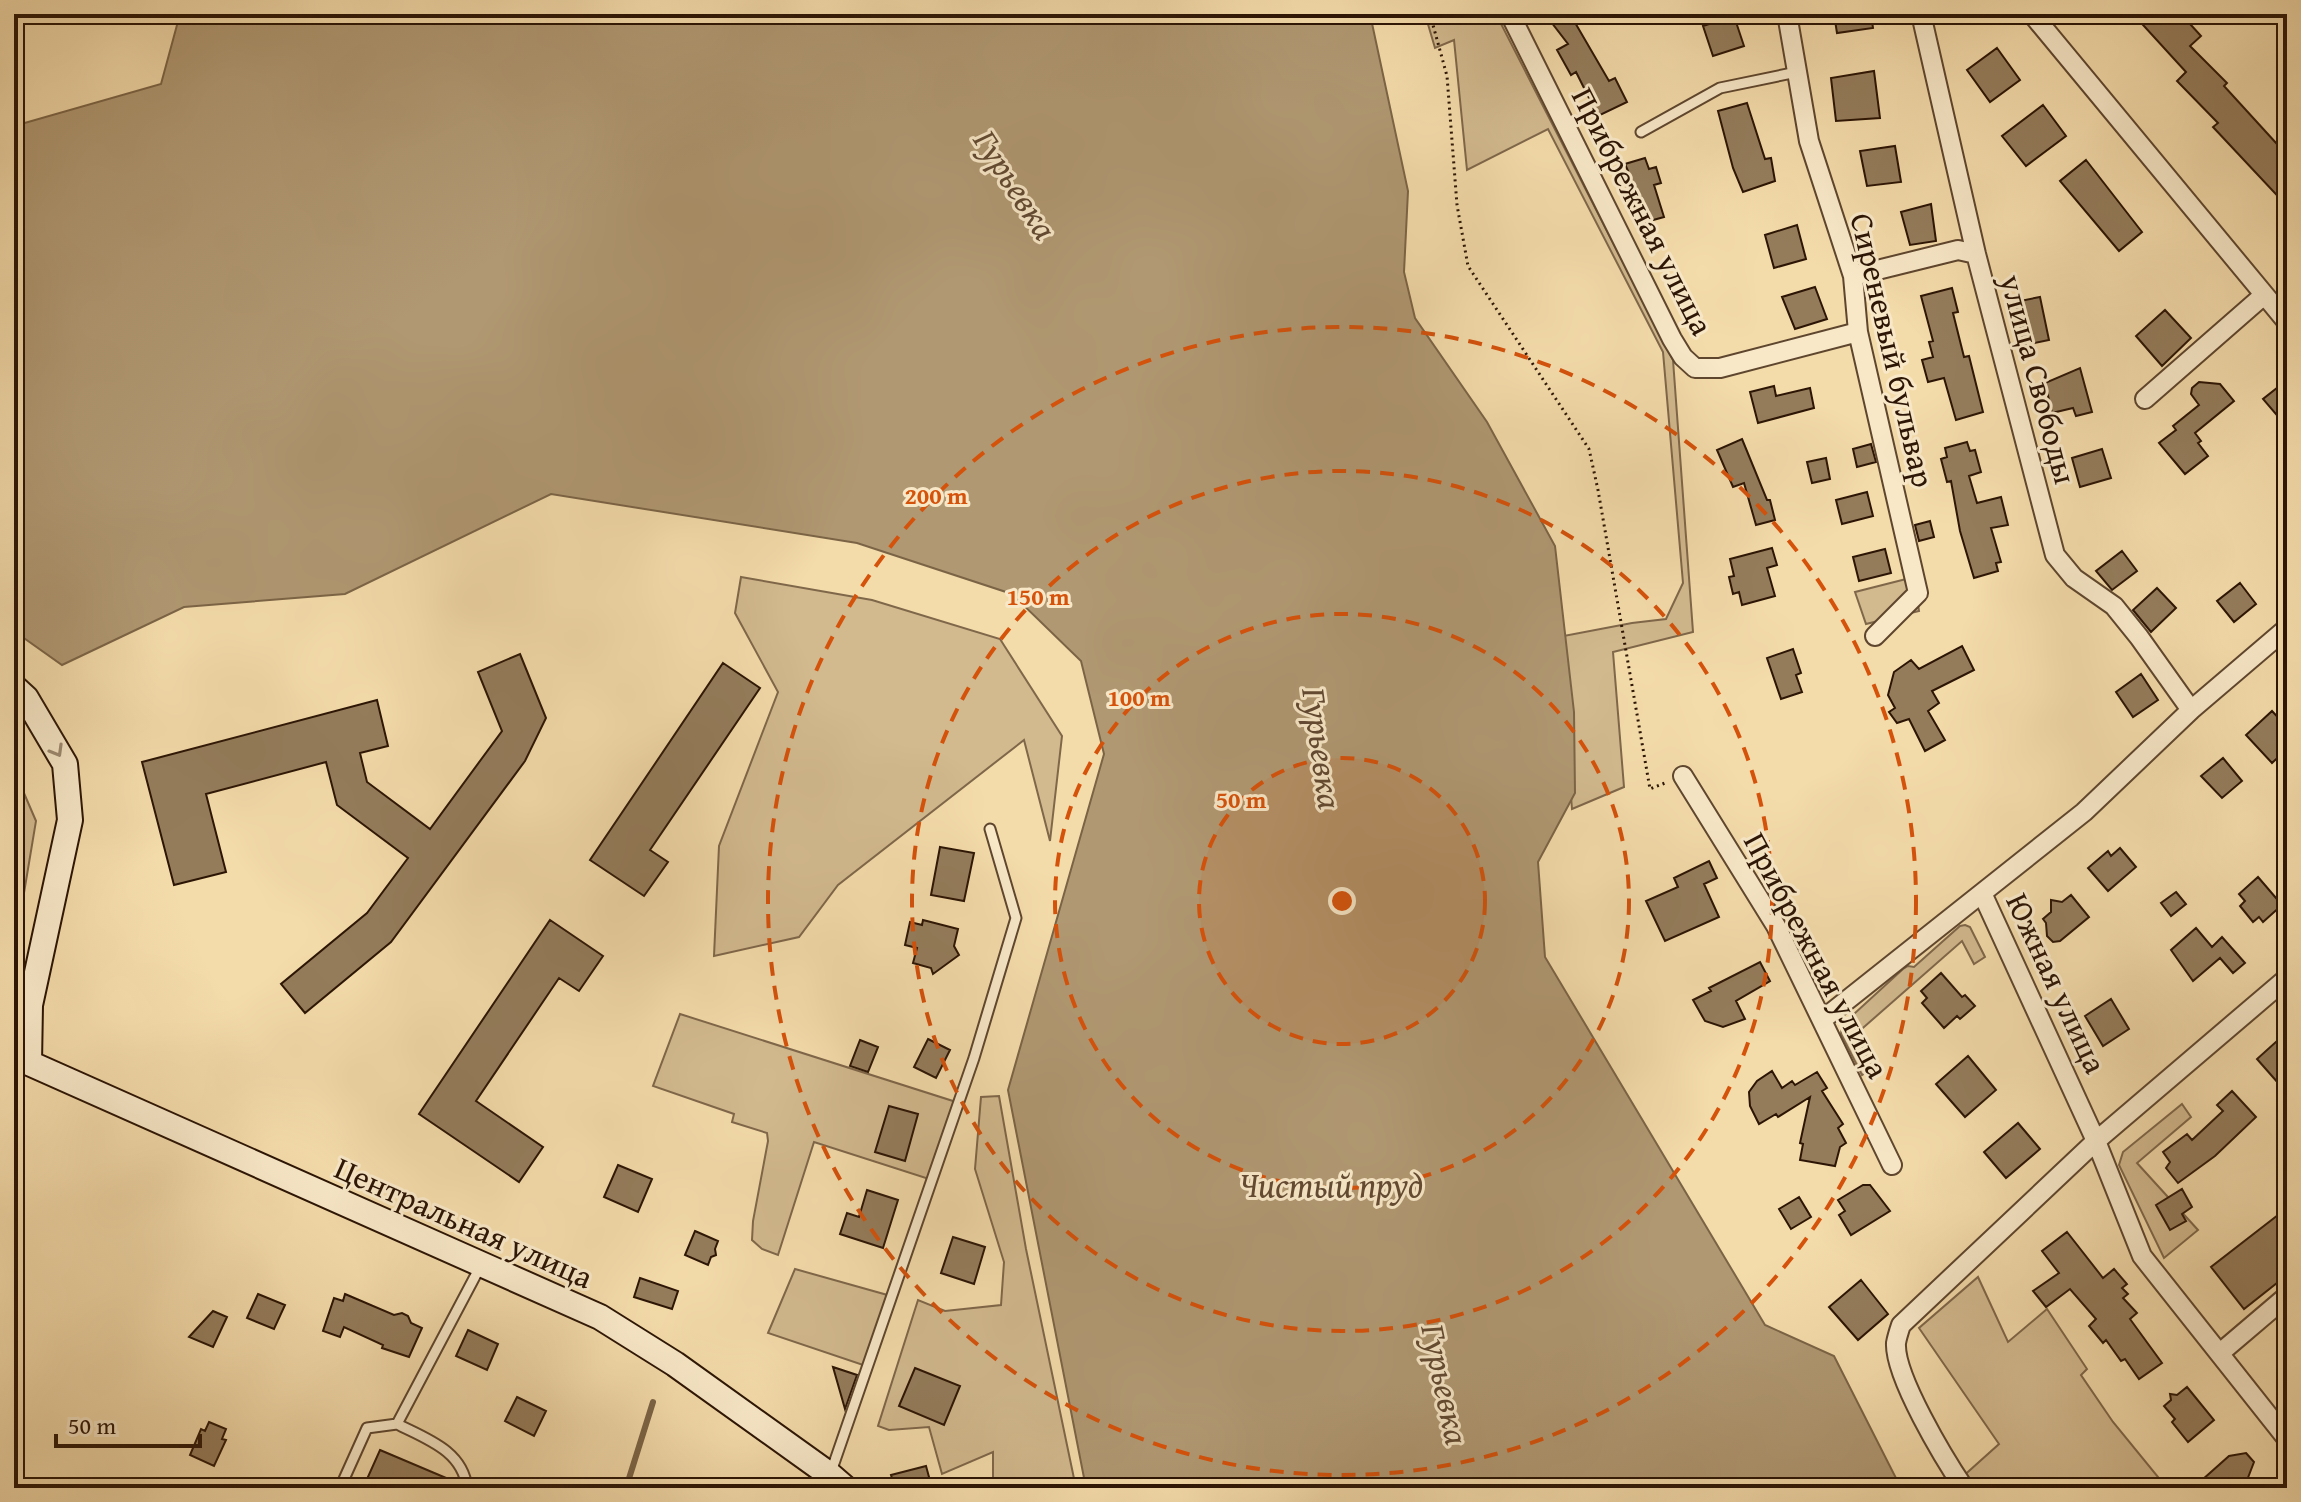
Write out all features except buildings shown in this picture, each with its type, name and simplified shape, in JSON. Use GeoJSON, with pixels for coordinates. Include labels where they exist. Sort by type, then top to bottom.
{"type":"FeatureCollection","features":[{"type":"Feature","properties":{"kind":"main road"},"geometry":{"type":"LineString","coordinates":[[14,687],[26,698],[65,764],[70,820],[30,1005],[22,1067]]}},
{"type":"Feature","properties":{"kind":"main road","name":"Центральная улица"},"geometry":{"type":"LineString","coordinates":[[22,1067],[600,1317],[675,1364],[838,1482]]}},
{"type":"Feature","properties":{"kind":"street","name":"Прибрежная улица"},"geometry":{"type":"LineString","coordinates":[[1510,14],[1672,339],[1683,357],[1695,368],[1720,368],[1858,332]]}},
{"type":"Feature","properties":{"kind":"street","name":"Сиреневый бульвар"},"geometry":{"type":"LineString","coordinates":[[1787,14],[1809,141],[1853,276],[1858,332],[1918,593],[1875,636]]}},
{"type":"Feature","properties":{"kind":"street","name":"улица Свободы"},"geometry":{"type":"LineString","coordinates":[[1921,14],[1976,254],[2055,555],[2074,578],[2114,606],[2191,710]]}},
{"type":"Feature","properties":{"kind":"street"},"geometry":{"type":"LineString","coordinates":[[2032,14],[2287,322]]}},
{"type":"Feature","properties":{"kind":"street"},"geometry":{"type":"LineString","coordinates":[[1853,276],[1958,250],[1976,254]]}},
{"type":"Feature","properties":{"kind":"street"},"geometry":{"type":"LineString","coordinates":[[2145,399],[2264,295]]}},
{"type":"Feature","properties":{"kind":"street","name":"Южная улица"},"geometry":{"type":"LineString","coordinates":[[2287,628],[2191,710],[2084,812],[1982,893],[2096,1141],[2142,1256],[2287,1439]]}},
{"type":"Feature","properties":{"kind":"street","name":"Прибрежная улица"},"geometry":{"type":"LineString","coordinates":[[1683,776],[1776,926],[1892,1165]]}},
{"type":"Feature","properties":{"kind":"street"},"geometry":{"type":"LineString","coordinates":[[1822,1020],[1982,893]]}},
{"type":"Feature","properties":{"kind":"street"},"geometry":{"type":"LineString","coordinates":[[1964,1488],[1940,1452],[1902,1372],[1896,1345],[1901,1325],[2096,1141],[2287,978]]}},
{"type":"Feature","properties":{"kind":"street"},"geometry":{"type":"LineString","coordinates":[[2220,1353],[2287,1296]]}},
{"type":"Feature","properties":{"kind":"lane"},"geometry":{"type":"LineString","coordinates":[[1641,132],[1720,88],[1797,72]]}},
{"type":"Feature","properties":{"kind":"lane"},"geometry":{"type":"LineString","coordinates":[[838,1482],[1016,918],[990,829]]}},
{"type":"Feature","properties":{"kind":"lane"},"geometry":{"type":"LineString","coordinates":[[397,1424],[481,1264]]}},
{"type":"Feature","properties":{"kind":"lane"},"geometry":{"type":"LineString","coordinates":[[340,1488],[367,1428],[397,1424],[448,1450],[465,1474],[467,1488]]}},
{"type":"Feature","properties":{"kind":"path"},"geometry":{"type":"LineString","coordinates":[[1430,14],[1447,76],[1457,205],[1468,266],[1589,449],[1650,789],[1683,776]]}},
{"type":"Feature","properties":{"kind":"shaded area"},"geometry":{"type":"Polygon","coordinates":[[[1425,14],[1496,14],[1673,360],[1693,632],[1613,652],[1624,787],[1572,809],[1564,709],[1553,638],[1666,619],[1683,583],[1663,352],[1548,129],[1467,170],[1454,40],[1435,48],[1425,14]]]}},
{"type":"Feature","properties":{"kind":"shaded area"},"geometry":{"type":"Polygon","coordinates":[[[741,577],[872,600],[1000,639],[1062,736],[1050,841],[1024,740],[838,885],[799,937],[714,956],[719,846],[778,692],[735,613],[741,577]]]}},
{"type":"Feature","properties":{"kind":"shaded area"},"geometry":{"type":"Polygon","coordinates":[[[1914,577],[1919,611],[1866,624],[1855,592],[1914,577]]]}},
{"type":"Feature","properties":{"kind":"shaded area"},"geometry":{"type":"Polygon","coordinates":[[[14,770],[36,821],[22,905],[14,920],[14,770]]]}},
{"type":"Feature","properties":{"kind":"shaded area"},"geometry":{"type":"Polygon","coordinates":[[[1960,926],[1970,927],[1985,957],[1974,964],[1962,941],[1856,1034],[1873,1068],[1862,1075],[1841,1034],[1842,1025],[1903,969],[1914,967],[1960,926]]]}},
{"type":"Feature","properties":{"kind":"shaded area"},"geometry":{"type":"Polygon","coordinates":[[[680,1014],[956,1102],[929,1179],[814,1142],[778,1255],[762,1249],[752,1240],[767,1133],[732,1122],[734,1114],[653,1086],[680,1014]]]}},
{"type":"Feature","properties":{"kind":"shaded area"},"geometry":{"type":"Polygon","coordinates":[[[999,1096],[1026,1249],[1076,1488],[993,1488],[993,1452],[942,1474],[929,1427],[889,1430],[878,1426],[918,1300],[945,1311],[1001,1305],[1004,1262],[975,1169],[981,1097],[999,1096]]]}},
{"type":"Feature","properties":{"kind":"shaded area"},"geometry":{"type":"Polygon","coordinates":[[[2182,1104],[2191,1117],[2137,1163],[2198,1230],[2164,1258],[2119,1165],[2123,1152],[2182,1104]]]}},
{"type":"Feature","properties":{"kind":"shaded area"},"geometry":{"type":"Polygon","coordinates":[[[795,1269],[891,1296],[869,1367],[768,1333],[795,1269]]]}},
{"type":"Feature","properties":{"kind":"shaded area"},"geometry":{"type":"Polygon","coordinates":[[[1978,1277],[2008,1342],[2047,1309],[2087,1369],[2081,1375],[2113,1422],[2167,1488],[1950,1488],[1999,1444],[1919,1328],[1978,1277]]]}},
{"type":"Feature","properties":{"kind":"water","name":"Чистый пруд"},"geometry":{"type":"Polygon","coordinates":[[[180,14],[1370,14],[1408,191],[1404,272],[1415,318],[1487,422],[1555,546],[1574,712],[1575,793],[1538,862],[1545,957],[1765,1325],[1834,1356],[1901,1488],[1086,1488],[1008,1090],[1104,754],[1081,661],[1012,594],[857,543],[551,494],[345,594],[184,607],[62,665],[14,631],[14,126],[161,84],[180,14]]]}},
{"type":"Feature","properties":{"kind":"waterway"},"geometry":{"type":"LineString","coordinates":[[626,1488],[653,1402]]}},
{"type":"Feature","properties":{"kind":"water label","name":"Гурьевка"},"geometry":{"type":"Point","coordinates":[1016,184]}},
{"type":"Feature","properties":{"kind":"water label","name":"Гурьевка"},"geometry":{"type":"Point","coordinates":[1323,748]}},
{"type":"Feature","properties":{"kind":"water label","name":"Гурьевка"},"geometry":{"type":"Point","coordinates":[1446,1384]}}]}
